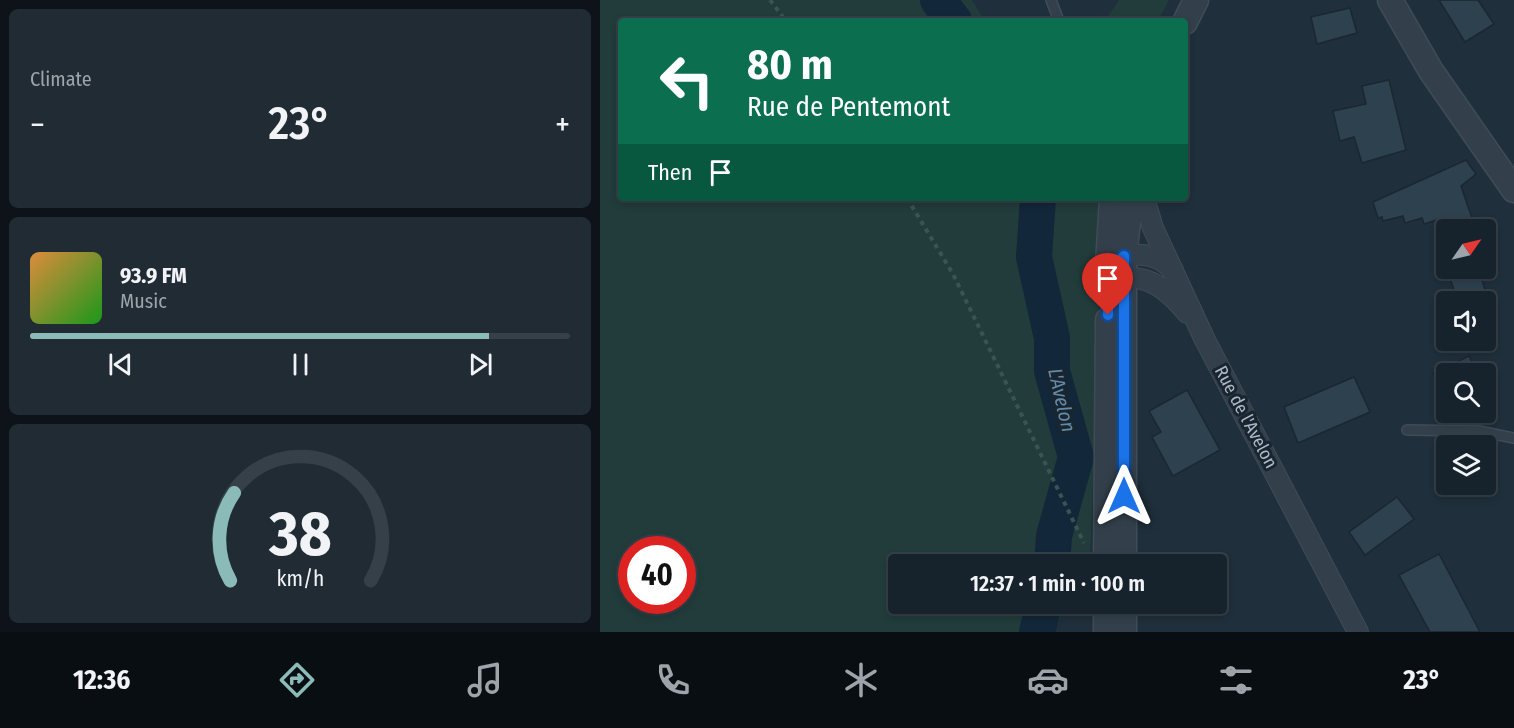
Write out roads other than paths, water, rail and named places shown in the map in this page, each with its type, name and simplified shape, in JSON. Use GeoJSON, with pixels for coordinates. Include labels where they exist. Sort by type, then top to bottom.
{"type":"FeatureCollection","features":[{"type":"Feature","properties":{"kind":"street"},"geometry":{"type":"LineString","coordinates":[[1187,18],[1196,0]]}},
{"type":"Feature","properties":{"kind":"street"},"geometry":{"type":"LineString","coordinates":[[1390,0],[1431,71],[1514,190]]}},
{"type":"Feature","properties":{"kind":"street"},"geometry":{"type":"LineString","coordinates":[[1112,201],[1119,268],[1124,554]]}},
{"type":"Feature","properties":{"kind":"street"},"geometry":{"type":"LineString","coordinates":[[1098,554],[1119,268],[1130,201]]}},
{"type":"Feature","properties":{"kind":"street","name":"Rue de l'Avelon"},"geometry":{"type":"LineString","coordinates":[[1145,201],[1153,228],[1205,340],[1358,632]]}},
{"type":"Feature","properties":{"kind":"street"},"geometry":{"type":"LineString","coordinates":[[1119,268],[1152,257],[1173,270]]}},
{"type":"Feature","properties":{"kind":"street"},"geometry":{"type":"LineString","coordinates":[[1119,268],[1166,291],[1194,321],[1205,340]]}},
{"type":"Feature","properties":{"kind":"street"},"geometry":{"type":"LineString","coordinates":[[1106,614],[1106,632]]}},
{"type":"Feature","properties":{"kind":"street"},"geometry":{"type":"LineString","coordinates":[[1124,614],[1124,632]]}},
{"type":"Feature","properties":{"kind":"lane"},"geometry":{"type":"LineString","coordinates":[[1051,0],[1058,18]]}},
{"type":"Feature","properties":{"kind":"lane"},"geometry":{"type":"LineString","coordinates":[[1407,430],[1479,431],[1514,438]]}},
{"type":"Feature","properties":{"kind":"waterway","name":"L'Avelon"},"geometry":{"type":"LineString","coordinates":[[938,0],[952,18]]}},
{"type":"Feature","properties":{"kind":"waterway","name":"L'Avelon"},"geometry":{"type":"LineString","coordinates":[[1038,201],[1034,257],[1052,338],[1052,371],[1076,457],[1054,536],[1053,554]]}},
{"type":"Feature","properties":{"kind":"waterway","name":"L'Avelon"},"geometry":{"type":"LineString","coordinates":[[1037,632],[1041,614]]}}]}
